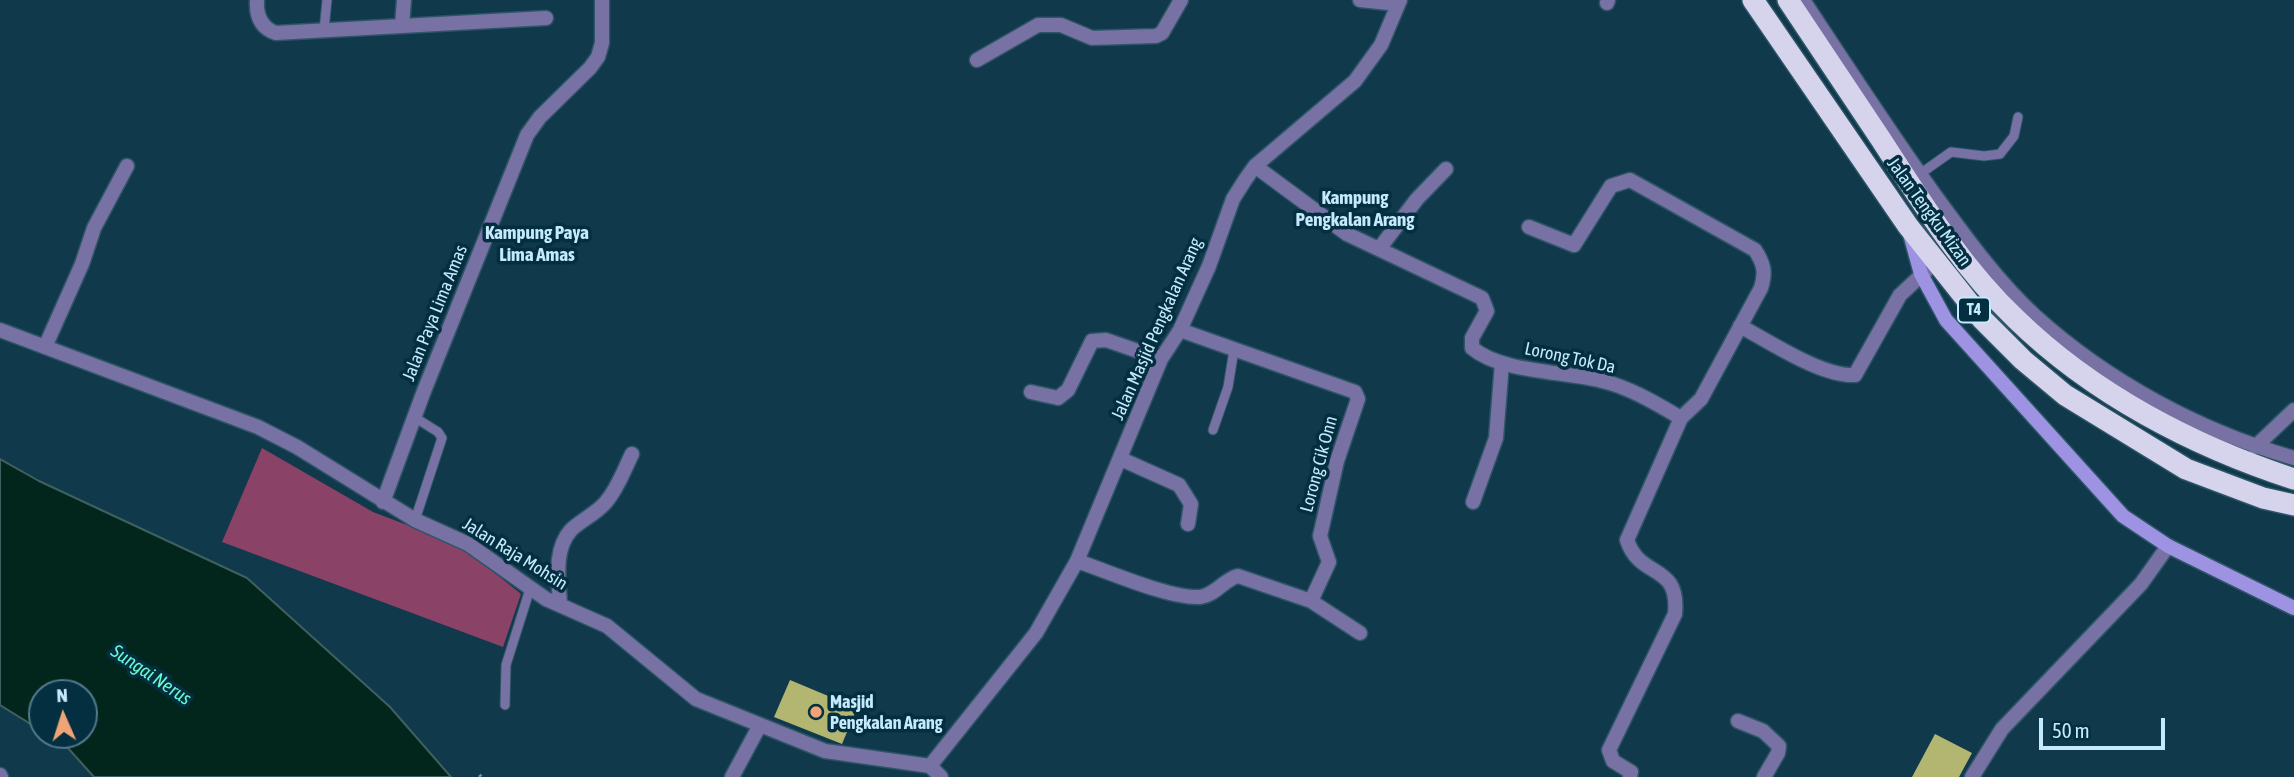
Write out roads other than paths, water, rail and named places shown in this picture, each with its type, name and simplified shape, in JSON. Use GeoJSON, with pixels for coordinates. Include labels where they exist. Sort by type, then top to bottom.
{"type":"FeatureCollection","features":[{"type":"Feature","properties":{"kind":"highway","name":"Jalan Tengku Mizan"},"geometry":{"type":"LineString","coordinates":[[1753,0],[1908,226],[1928,268],[2023,360],[2065,395],[2186,469],[2263,498],[2294,505]]}},
{"type":"Feature","properties":{"kind":"highway","name":"Jalan Tengku Mizan"},"geometry":{"type":"LineString","coordinates":[[1788,0],[1914,195],[2015,319],[2076,369],[2168,428],[2254,466],[2294,479]]}},
{"type":"Feature","properties":{"kind":"street"},"geometry":{"type":"LineString","coordinates":[[257,0],[256,11],[267,30],[276,33],[546,18]]}},
{"type":"Feature","properties":{"kind":"street"},"geometry":{"type":"LineString","coordinates":[[402,26],[404,0]]}},
{"type":"Feature","properties":{"kind":"street","name":"Jalan Paya Lima Amas"},"geometry":{"type":"LineString","coordinates":[[383,502],[414,417],[527,135],[555,101],[598,57],[602,43],[603,0]]}},
{"type":"Feature","properties":{"kind":"street"},"geometry":{"type":"LineString","coordinates":[[977,60],[1038,24],[1061,25],[1092,38],[1156,36],[1162,33],[1181,0]]}},
{"type":"Feature","properties":{"kind":"street"},"geometry":{"type":"LineString","coordinates":[[1360,0],[1399,2]]}},
{"type":"Feature","properties":{"kind":"street"},"geometry":{"type":"LineString","coordinates":[[1803,0],[1920,174],[1991,269],[2037,318],[2105,370],[2158,404],[2255,447],[2294,458]]}},
{"type":"Feature","properties":{"kind":"street","name":"Jalan Masjid Pengkalan Arang"},"geometry":{"type":"LineString","coordinates":[[930,766],[1036,633],[1077,561],[1161,359],[1180,330],[1209,266],[1233,199],[1255,166],[1355,80],[1381,45],[1399,2]]}},
{"type":"Feature","properties":{"kind":"street"},"geometry":{"type":"LineString","coordinates":[[45,347],[82,264],[94,228],[127,166]]}},
{"type":"Feature","properties":{"kind":"street","name":"Lorong Tok Da"},"geometry":{"type":"LineString","coordinates":[[1255,166],[1347,234],[1482,298],[1486,311],[1472,338],[1472,348],[1481,356],[1502,363],[1605,381],[1681,418]]}},
{"type":"Feature","properties":{"kind":"street"},"geometry":{"type":"LineString","coordinates":[[1379,249],[1412,205],[1446,169]]}},
{"type":"Feature","properties":{"kind":"street"},"geometry":{"type":"LineString","coordinates":[[1529,228],[1574,245],[1611,186],[1630,180],[1755,250],[1764,265],[1765,276],[1701,399],[1681,418],[1627,540],[1632,555],[1672,583],[1677,596],[1675,614],[1609,750],[1613,761],[1634,775]]}},
{"type":"Feature","properties":{"kind":"street"},"geometry":{"type":"LineString","coordinates":[[1740,326],[1816,365],[1844,376],[1855,375],[1900,295],[1928,268],[1946,320],[2123,516],[2168,546],[2294,608]]}},
{"type":"Feature","properties":{"kind":"street","name":"Jalan Raja Mohsin"},"geometry":{"type":"LineString","coordinates":[[0,330],[258,427],[297,447],[383,502],[468,544],[530,589],[607,626],[696,699],[825,751],[930,766]]}},
{"type":"Feature","properties":{"kind":"street","name":"Lorong Cik Onn"},"geometry":{"type":"LineString","coordinates":[[1180,330],[1354,392],[1358,399],[1337,461],[1320,536],[1329,562],[1311,601]]}},
{"type":"Feature","properties":{"kind":"street"},"geometry":{"type":"LineString","coordinates":[[1031,392],[1058,398],[1068,390],[1092,341],[1106,340],[1161,359]]}},
{"type":"Feature","properties":{"kind":"street"},"geometry":{"type":"LineString","coordinates":[[1474,502],[1496,438],[1502,363]]}},
{"type":"Feature","properties":{"kind":"street"},"geometry":{"type":"LineString","coordinates":[[2255,447],[2294,410]]}},
{"type":"Feature","properties":{"kind":"street"},"geometry":{"type":"LineString","coordinates":[[560,605],[558,562],[562,546],[570,531],[604,505],[614,492],[632,454]]}},
{"type":"Feature","properties":{"kind":"street"},"geometry":{"type":"LineString","coordinates":[[1121,459],[1179,485],[1191,504],[1188,524]]}},
{"type":"Feature","properties":{"kind":"street"},"geometry":{"type":"LineString","coordinates":[[1972,777],[2003,729],[2141,584],[2168,546]]}},
{"type":"Feature","properties":{"kind":"street"},"geometry":{"type":"LineString","coordinates":[[1077,561],[1154,588],[1198,597],[1214,593],[1230,578],[1238,576],[1311,601],[1360,633]]}},
{"type":"Feature","properties":{"kind":"street"},"geometry":{"type":"LineString","coordinates":[[1738,721],[1763,731],[1779,746],[1778,753],[1764,777]]}},
{"type":"Feature","properties":{"kind":"street"},"geometry":{"type":"LineString","coordinates":[[732,777],[760,725]]}},
{"type":"Feature","properties":{"kind":"street"},"geometry":{"type":"LineString","coordinates":[[930,766],[941,777]]}},
{"type":"Feature","properties":{"kind":"lane"},"geometry":{"type":"LineString","coordinates":[[324,30],[327,0]]}},
{"type":"Feature","properties":{"kind":"lane"},"geometry":{"type":"LineString","coordinates":[[1920,174],[1951,152],[1984,156],[2000,154],[2014,136],[2018,117]]}},
{"type":"Feature","properties":{"kind":"lane"},"geometry":{"type":"LineString","coordinates":[[1213,430],[1228,387],[1234,350]]}},
{"type":"Feature","properties":{"kind":"lane"},"geometry":{"type":"LineString","coordinates":[[414,417],[438,432],[442,438],[415,520]]}},
{"type":"Feature","properties":{"kind":"lane"},"geometry":{"type":"LineString","coordinates":[[505,705],[506,665],[530,589]]}},
{"type":"Feature","properties":{"kind":"water","name":"Sungai Nerus"},"geometry":{"type":"Polygon","coordinates":[[[0,459],[39,481],[247,578],[390,707],[451,777],[94,777],[69,749],[98,749],[98,679],[28,679],[28,722],[0,705],[0,459]]]}},
{"type":"Feature","properties":{"kind":"place","name":"Masjid Pengkalan Arang"},"geometry":{"type":"Point","coordinates":[816,712]}},
{"type":"Feature","properties":{"kind":"district","name":"Kampung Pengkalan Arang"},"geometry":{"type":"Point","coordinates":[1355,209]}},
{"type":"Feature","properties":{"kind":"district","name":"Kampung Paya Lima Amas"},"geometry":{"type":"Point","coordinates":[537,244]}}]}
